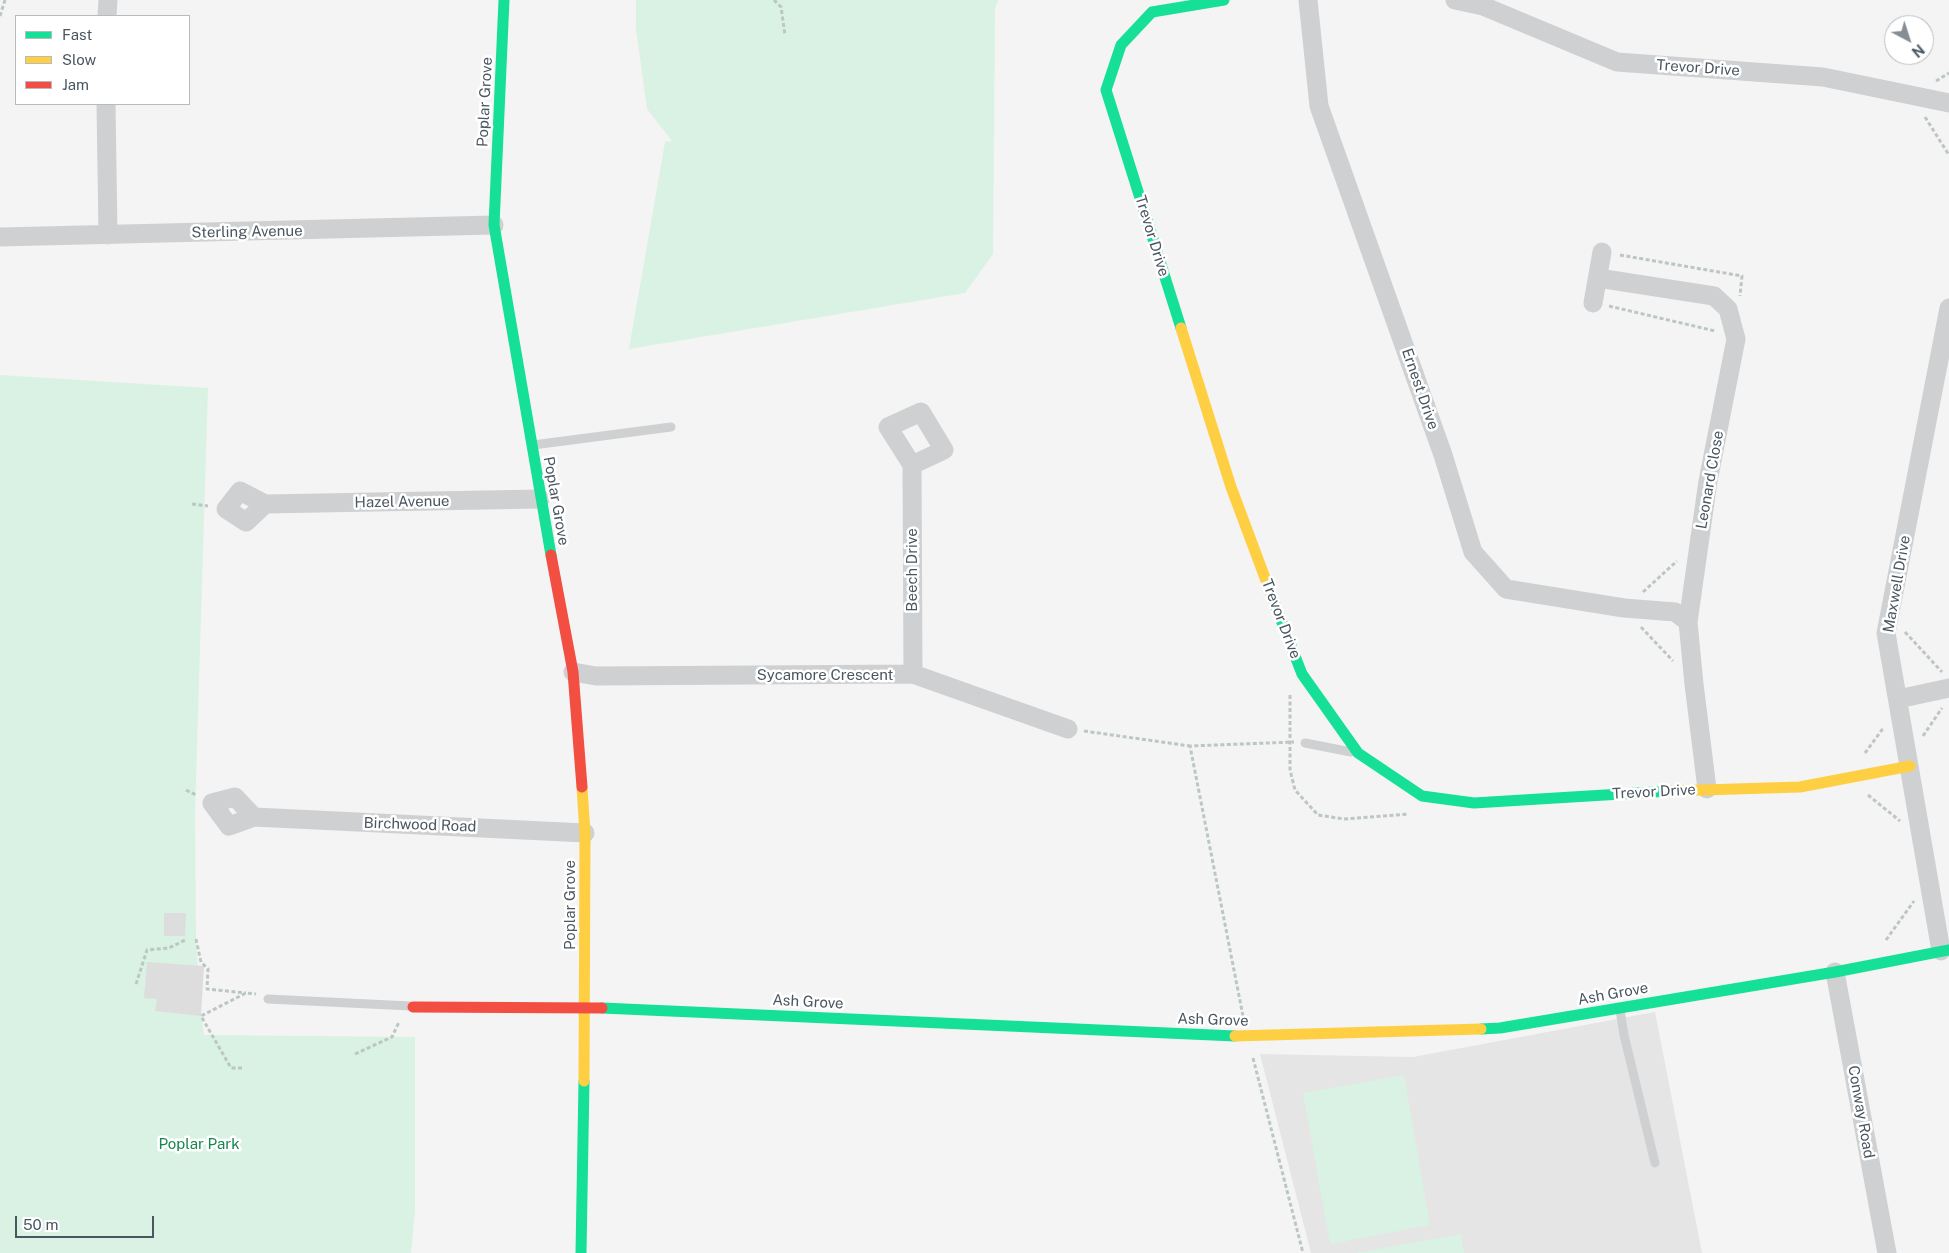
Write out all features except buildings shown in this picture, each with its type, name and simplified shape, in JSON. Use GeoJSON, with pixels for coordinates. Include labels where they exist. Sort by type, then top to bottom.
{"type":"FeatureCollection","features":[{"type":"Feature","properties":{"kind":"street"},"geometry":{"type":"LineString","coordinates":[[107,15],[108,0]]}},
{"type":"Feature","properties":{"kind":"street","name":"Poplar Grove"},"geometry":{"type":"LineString","coordinates":[[504,0],[494,225],[540,499],[573,672],[585,832],[585,1008],[581,1253]]}},
{"type":"Feature","properties":{"kind":"street","name":"Trevor Drive"},"geometry":{"type":"LineString","coordinates":[[1224,0],[1152,12],[1121,44],[1106,90],[1231,487],[1290,644],[1302,674],[1358,753],[1422,796],[1474,803],[1707,789],[1800,787],[1847,778],[1909,762]]}},
{"type":"Feature","properties":{"kind":"street","name":"Ernest Drive"},"geometry":{"type":"LineString","coordinates":[[1308,0],[1319,106],[1443,455],[1473,552],[1506,589],[1624,608],[1675,612],[1688,622]]}},
{"type":"Feature","properties":{"kind":"street","name":"Trevor Drive"},"geometry":{"type":"LineString","coordinates":[[1455,0],[1483,6],[1617,62],[1824,78],[1949,103]]}},
{"type":"Feature","properties":{"kind":"street"},"geometry":{"type":"LineString","coordinates":[[106,105],[108,235]]}},
{"type":"Feature","properties":{"kind":"street","name":"Sterling Avenue"},"geometry":{"type":"LineString","coordinates":[[0,236],[494,225]]}},
{"type":"Feature","properties":{"kind":"street"},"geometry":{"type":"LineString","coordinates":[[1593,303],[1602,252]]}},
{"type":"Feature","properties":{"kind":"street","name":"Leonard Close"},"geometry":{"type":"LineString","coordinates":[[1598,278],[1714,296],[1728,309],[1736,339],[1708,481],[1688,622],[1707,789]]}},
{"type":"Feature","properties":{"kind":"street","name":"Maxwell Drive"},"geometry":{"type":"LineString","coordinates":[[1945,950],[1929,879],[1886,633],[1949,308]]}},
{"type":"Feature","properties":{"kind":"street","name":"Beech Drive"},"geometry":{"type":"LineString","coordinates":[[912,465],[913,674]]}},
{"type":"Feature","properties":{"kind":"street","name":"Hazel Avenue"},"geometry":{"type":"LineString","coordinates":[[265,504],[540,499]]}},
{"type":"Feature","properties":{"kind":"street","name":"Sycamore Crescent"},"geometry":{"type":"LineString","coordinates":[[573,672],[596,676],[913,674],[1068,729]]}},
{"type":"Feature","properties":{"kind":"street"},"geometry":{"type":"LineString","coordinates":[[1899,702],[1945,688]]}},
{"type":"Feature","properties":{"kind":"street","name":"Birchwood Road"},"geometry":{"type":"LineString","coordinates":[[254,818],[585,832]]}},
{"type":"Feature","properties":{"kind":"street","name":"Ash Grove"},"geometry":{"type":"LineString","coordinates":[[585,1008],[1247,1037],[1500,1028],[1835,972],[1945,950]]}},
{"type":"Feature","properties":{"kind":"street","name":"Conway Road"},"geometry":{"type":"LineString","coordinates":[[1835,972],[1886,1253]]}},
{"type":"Feature","properties":{"kind":"street"},"geometry":{"type":"LineString","coordinates":[[409,1006],[585,1008]]}},
{"type":"Feature","properties":{"kind":"lane"},"geometry":{"type":"LineString","coordinates":[[531,445],[671,427]]}},
{"type":"Feature","properties":{"kind":"lane"},"geometry":{"type":"LineString","coordinates":[[1305,743],[1358,753]]}},
{"type":"Feature","properties":{"kind":"lane"},"geometry":{"type":"LineString","coordinates":[[268,999],[409,1006]]}},
{"type":"Feature","properties":{"kind":"lane"},"geometry":{"type":"LineString","coordinates":[[1620,1008],[1624,1036],[1655,1163]]}},
{"type":"Feature","properties":{"kind":"path"},"geometry":{"type":"LineString","coordinates":[[0,16],[5,0]]}},
{"type":"Feature","properties":{"kind":"path"},"geometry":{"type":"LineString","coordinates":[[774,0],[781,7],[785,35]]}},
{"type":"Feature","properties":{"kind":"path"},"geometry":{"type":"LineString","coordinates":[[1912,95],[1949,155]]}},
{"type":"Feature","properties":{"kind":"path"},"geometry":{"type":"LineString","coordinates":[[1593,303],[1704,327],[1736,339]]}},
{"type":"Feature","properties":{"kind":"path"},"geometry":{"type":"LineString","coordinates":[[1694,684],[1624,608],[1699,542]]}},
{"type":"Feature","properties":{"kind":"path"},"geometry":{"type":"LineString","coordinates":[[1890,616],[1945,688],[1909,762]]}},
{"type":"Feature","properties":{"kind":"path"},"geometry":{"type":"LineString","coordinates":[[1290,693],[1290,770],[1295,790],[1318,815],[1344,820],[1413,814]]}},
{"type":"Feature","properties":{"kind":"path"},"geometry":{"type":"LineString","coordinates":[[1864,754],[1899,702]]}},
{"type":"Feature","properties":{"kind":"path"},"geometry":{"type":"LineString","coordinates":[[1068,729],[1190,746],[1305,743]]}},
{"type":"Feature","properties":{"kind":"path"},"geometry":{"type":"LineString","coordinates":[[1190,746],[1247,1037],[1303,1253]]}},
{"type":"Feature","properties":{"kind":"path"},"geometry":{"type":"LineString","coordinates":[[1847,778],[1922,839]]}},
{"type":"Feature","properties":{"kind":"path"},"geometry":{"type":"LineString","coordinates":[[1884,942],[1929,879]]}},
{"type":"Feature","properties":{"kind":"path"},"geometry":{"type":"LineString","coordinates":[[136,984],[147,950],[169,948],[187,939]]}},
{"type":"Feature","properties":{"kind":"path"},"geometry":{"type":"LineString","coordinates":[[196,939],[201,962],[208,969],[207,989],[259,994],[268,999]]}},
{"type":"Feature","properties":{"kind":"path"},"geometry":{"type":"LineString","coordinates":[[242,1068],[231,1068],[201,1016],[246,993]]}},
{"type":"Feature","properties":{"kind":"path"},"geometry":{"type":"LineString","coordinates":[[356,1054],[392,1037],[409,1006]]}},
{"type":"Feature","properties":{"kind":"shaded area"},"geometry":{"type":"Polygon","coordinates":[[[1655,1012],[1702,1253],[1311,1253],[1260,1054],[1413,1057],[1655,1012]]]}},
{"type":"Feature","properties":{"kind":"green space"},"geometry":{"type":"Polygon","coordinates":[[[636,0],[998,0],[995,8],[993,254],[965,293],[629,349],[665,142],[672,141],[647,109],[636,29],[636,0]]]}},
{"type":"Feature","properties":{"kind":"green space","name":"Poplar Park"},"geometry":{"type":"Polygon","coordinates":[[[0,375],[208,388],[195,811],[196,939],[204,1035],[415,1037],[415,1212],[411,1253],[0,1253],[0,375]]]}},
{"type":"Feature","properties":{"kind":"green space"},"geometry":{"type":"Polygon","coordinates":[[[1404,1075],[1430,1225],[1330,1244],[1303,1093],[1404,1075]]]}},
{"type":"Feature","properties":{"kind":"green space"},"geometry":{"type":"Polygon","coordinates":[[[1461,1234],[1464,1253],[1356,1253],[1461,1234]]]}},
{"type":"Feature","properties":{"kind":"traffic: fast"},"geometry":{"type":"LineString","coordinates":[[504,0],[494,225],[551,555]]}},
{"type":"Feature","properties":{"kind":"traffic: fast"},"geometry":{"type":"LineString","coordinates":[[1181,328],[1106,90],[1121,45],[1152,12],[1224,0]]}},
{"type":"Feature","properties":{"kind":"traffic: fast"},"geometry":{"type":"LineString","coordinates":[[1271,594],[1302,674],[1358,753],[1422,796],[1474,803],[1670,791]]}},
{"type":"Feature","properties":{"kind":"traffic: fast"},"geometry":{"type":"LineString","coordinates":[[1481,1029],[1500,1028],[1835,972],[1949,950]]}},
{"type":"Feature","properties":{"kind":"traffic: fast"},"geometry":{"type":"LineString","coordinates":[[602,1008],[1235,1036]]}},
{"type":"Feature","properties":{"kind":"traffic: fast"},"geometry":{"type":"LineString","coordinates":[[581,1253],[584,1081]]}},
{"type":"Feature","properties":{"kind":"traffic: slow"},"geometry":{"type":"LineString","coordinates":[[1181,328],[1231,487],[1271,594]]}},
{"type":"Feature","properties":{"kind":"traffic: slow"},"geometry":{"type":"LineString","coordinates":[[1670,791],[1800,787],[1910,766]]}},
{"type":"Feature","properties":{"kind":"traffic: slow"},"geometry":{"type":"LineString","coordinates":[[582,787],[585,833],[584,1081]]}},
{"type":"Feature","properties":{"kind":"traffic: slow"},"geometry":{"type":"LineString","coordinates":[[1235,1036],[1481,1029]]}},
{"type":"Feature","properties":{"kind":"traffic: jam"},"geometry":{"type":"LineString","coordinates":[[551,555],[573,672],[582,787]]}},
{"type":"Feature","properties":{"kind":"traffic: jam"},"geometry":{"type":"LineString","coordinates":[[413,1007],[602,1008]]}}]}
